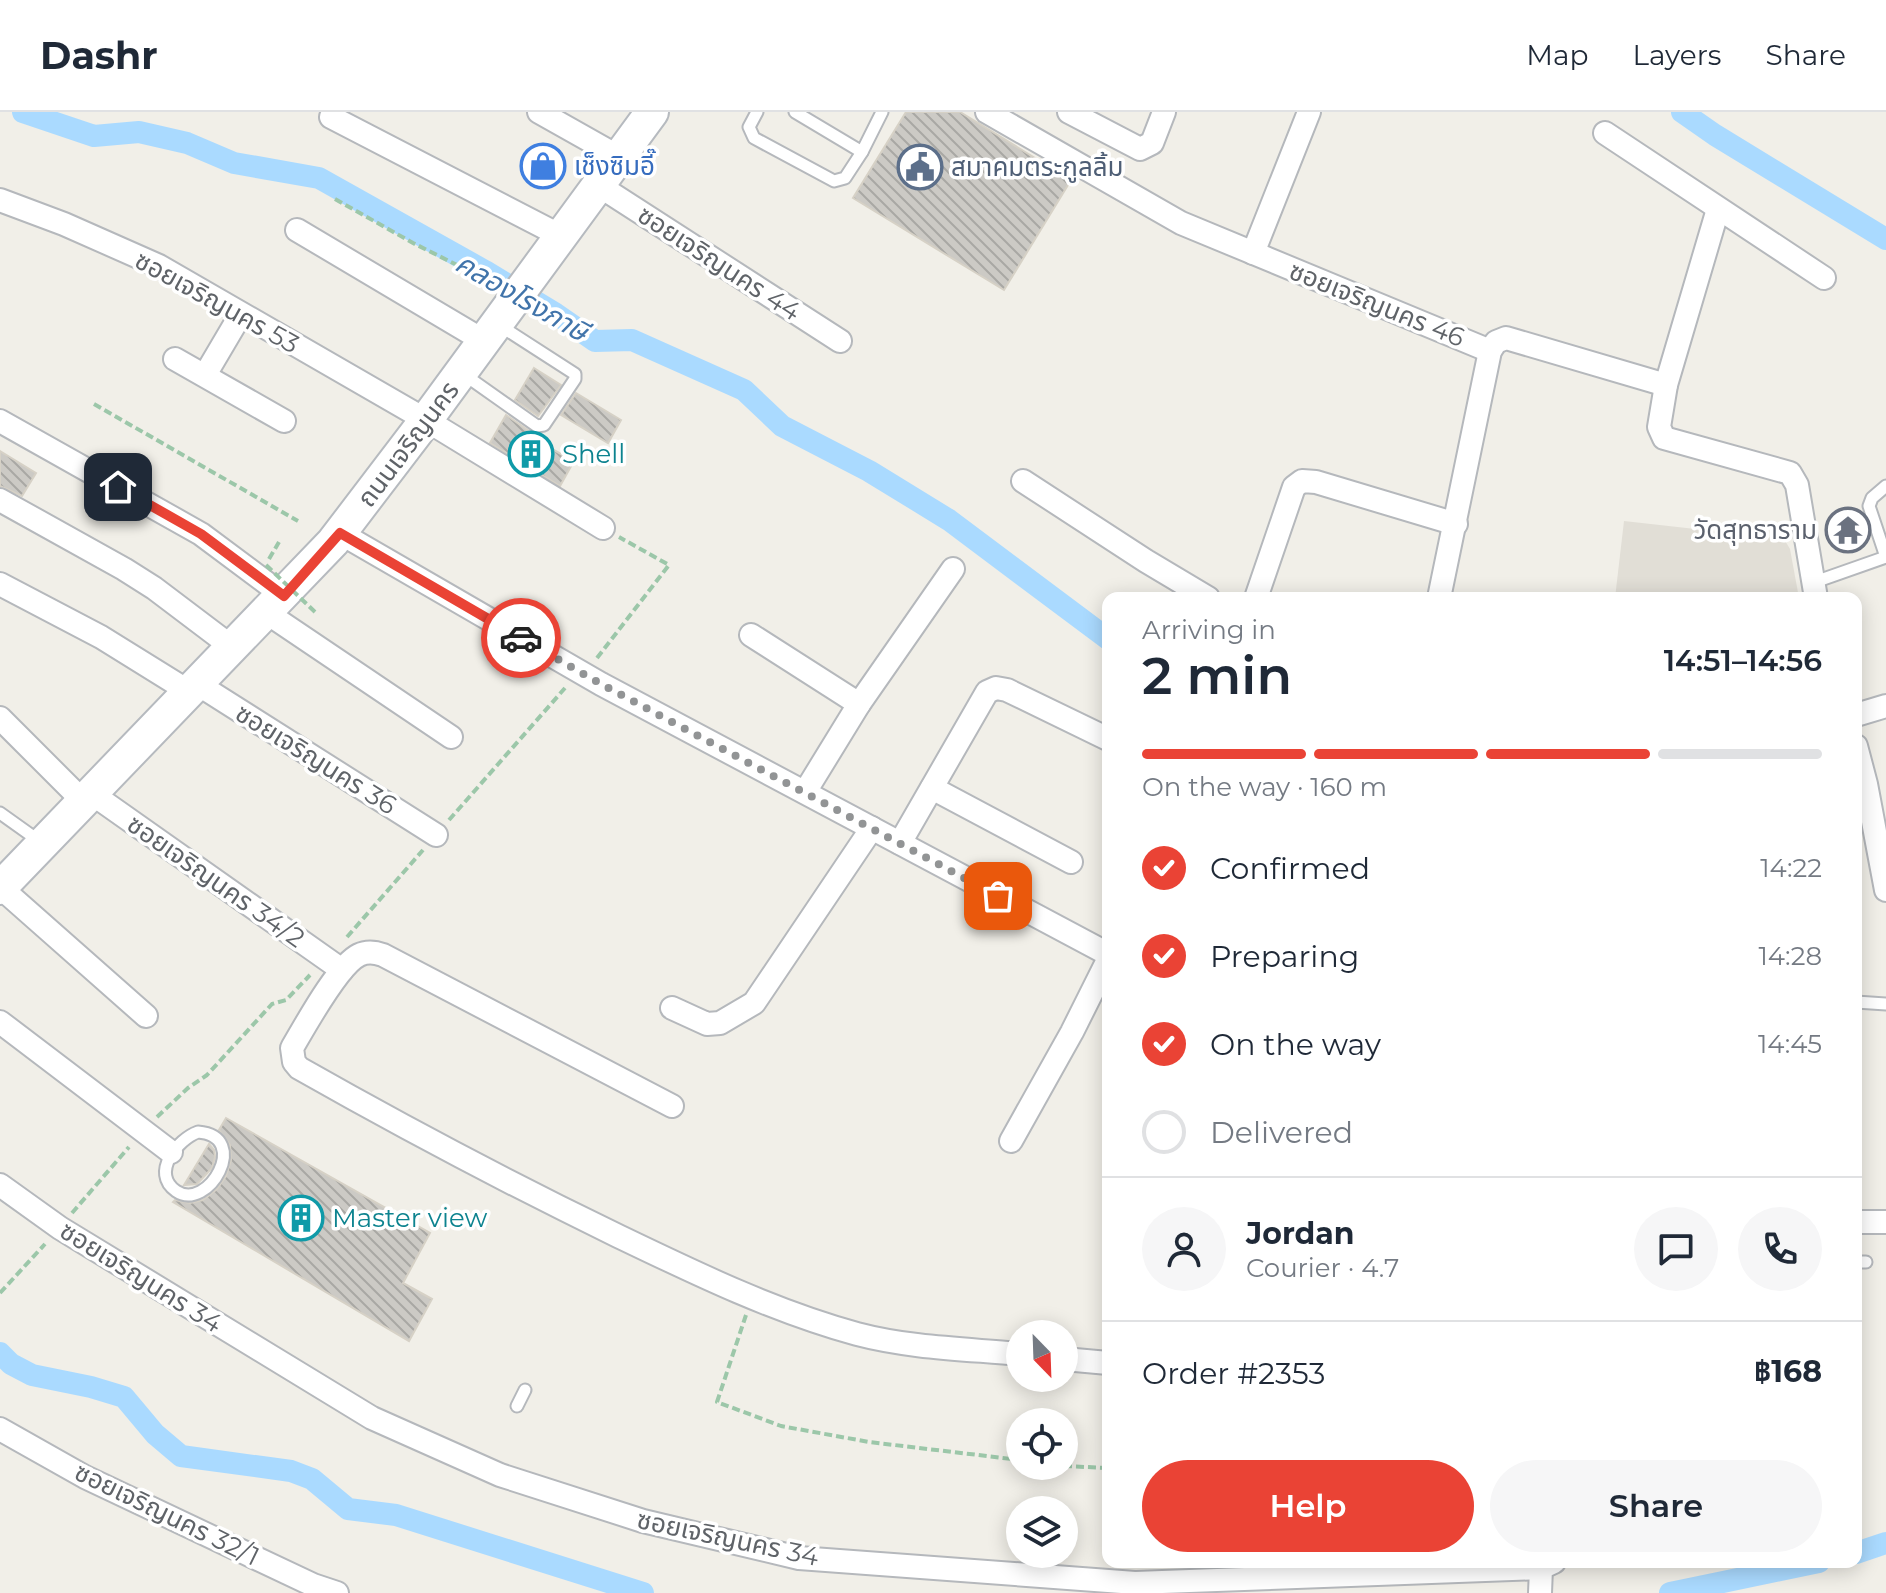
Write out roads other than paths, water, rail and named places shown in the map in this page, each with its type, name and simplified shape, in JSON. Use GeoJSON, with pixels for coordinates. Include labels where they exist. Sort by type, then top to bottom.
{"type":"FeatureCollection","features":[{"type":"Feature","properties":{"kind":"main road","name":"ถนนเจริญนคร"},"geometry":{"type":"LineString","coordinates":[[0,887],[275,605],[340,533],[652,112]]}},
{"type":"Feature","properties":{"kind":"street"},"geometry":{"type":"LineString","coordinates":[[539,112],[619,157]]}},
{"type":"Feature","properties":{"kind":"street"},"geometry":{"type":"LineString","coordinates":[[1069,112],[1140,149],[1152,143],[1164,112]]}},
{"type":"Feature","properties":{"kind":"street"},"geometry":{"type":"LineString","coordinates":[[1253,253],[1309,112]]}},
{"type":"Feature","properties":{"kind":"street","name":"ซอยเจริญนคร 46"},"geometry":{"type":"LineString","coordinates":[[998,115],[1137,200],[1181,223],[1490,351],[1496,342],[1506,338],[1666,385]]}},
{"type":"Feature","properties":{"kind":"street"},"geometry":{"type":"LineString","coordinates":[[331,117],[561,236]]}},
{"type":"Feature","properties":{"kind":"street"},"geometry":{"type":"LineString","coordinates":[[1605,133],[1824,278]]}},
{"type":"Feature","properties":{"kind":"street","name":"ซอยเจริญนคร 44"},"geometry":{"type":"LineString","coordinates":[[598,185],[840,341]]}},
{"type":"Feature","properties":{"kind":"street","name":"ซอยเจริญนคร 53"},"geometry":{"type":"LineString","coordinates":[[0,200],[159,266],[426,420],[603,528]]}},
{"type":"Feature","properties":{"kind":"street"},"geometry":{"type":"LineString","coordinates":[[1718,209],[1666,385],[1659,427],[1664,438],[1784,470],[1795,478],[1814,591]]}},
{"type":"Feature","properties":{"kind":"street"},"geometry":{"type":"LineString","coordinates":[[297,230],[505,312]]}},
{"type":"Feature","properties":{"kind":"street"},"geometry":{"type":"LineString","coordinates":[[205,375],[241,314]]}},
{"type":"Feature","properties":{"kind":"street"},"geometry":{"type":"LineString","coordinates":[[1440,592],[1490,351]]}},
{"type":"Feature","properties":{"kind":"street"},"geometry":{"type":"LineString","coordinates":[[175,359],[284,421]]}},
{"type":"Feature","properties":{"kind":"street"},"geometry":{"type":"LineString","coordinates":[[0,421],[201,534],[275,605],[451,737]]}},
{"type":"Feature","properties":{"kind":"street"},"geometry":{"type":"LineString","coordinates":[[1023,481],[1198,592]]}},
{"type":"Feature","properties":{"kind":"street"},"geometry":{"type":"LineString","coordinates":[[1258,592],[1294,487],[1302,481],[1316,482],[1456,524]]}},
{"type":"Feature","properties":{"kind":"street"},"geometry":{"type":"LineString","coordinates":[[0,500],[154,588],[232,647]]}},
{"type":"Feature","properties":{"kind":"street"},"geometry":{"type":"LineString","coordinates":[[340,533],[601,684],[1102,954]]}},
{"type":"Feature","properties":{"kind":"street"},"geometry":{"type":"LineString","coordinates":[[805,792],[859,704],[953,569]]}},
{"type":"Feature","properties":{"kind":"street","name":"ซอยเจริญนคร 36"},"geometry":{"type":"LineString","coordinates":[[0,584],[192,687],[436,835]]}},
{"type":"Feature","properties":{"kind":"street"},"geometry":{"type":"LineString","coordinates":[[751,635],[859,704]]}},
{"type":"Feature","properties":{"kind":"street"},"geometry":{"type":"LineString","coordinates":[[900,843],[987,692],[996,688],[1007,690],[1102,736]]}},
{"type":"Feature","properties":{"kind":"street"},"geometry":{"type":"LineString","coordinates":[[1862,713],[1886,706]]}},
{"type":"Feature","properties":{"kind":"street","name":"ซอยเจริญนคร 34/2"},"geometry":{"type":"LineString","coordinates":[[0,718],[87,797],[334,965]]}},
{"type":"Feature","properties":{"kind":"street"},"geometry":{"type":"LineString","coordinates":[[1862,769],[1886,890]]}},
{"type":"Feature","properties":{"kind":"street"},"geometry":{"type":"LineString","coordinates":[[932,788],[1071,862]]}},
{"type":"Feature","properties":{"kind":"street"},"geometry":{"type":"LineString","coordinates":[[672,1008],[707,1024],[720,1023],[754,1003],[872,828]]}},
{"type":"Feature","properties":{"kind":"street"},"geometry":{"type":"LineString","coordinates":[[0,887],[146,1016]]}},
{"type":"Feature","properties":{"kind":"street"},"geometry":{"type":"LineString","coordinates":[[672,1106],[383,955],[364,953],[334,965],[292,1048],[292,1056],[299,1068],[377,1113],[546,1201],[752,1299],[857,1334],[906,1344],[1006,1353]]}},
{"type":"Feature","properties":{"kind":"street"},"geometry":{"type":"LineString","coordinates":[[1011,1141],[1072,1032],[1102,970]]}},
{"type":"Feature","properties":{"kind":"street"},"geometry":{"type":"LineString","coordinates":[[0,1022],[171,1152]]}},
{"type":"Feature","properties":{"kind":"street","name":"ซอยเจริญนคร 34"},"geometry":{"type":"LineString","coordinates":[[0,1185],[60,1228],[372,1418],[500,1475],[643,1521],[799,1558],[1135,1588],[1494,1568]]}},
{"type":"Feature","properties":{"kind":"street"},"geometry":{"type":"LineString","coordinates":[[1862,1222],[1886,1222]]}},
{"type":"Feature","properties":{"kind":"street"},"geometry":{"type":"LineString","coordinates":[[1078,1360],[1102,1362]]}},
{"type":"Feature","properties":{"kind":"street","name":"ซอยเจริญนคร 32/1"},"geometry":{"type":"LineString","coordinates":[[0,1429],[85,1477],[313,1585],[337,1593]]}},
{"type":"Feature","properties":{"kind":"street"},"geometry":{"type":"LineString","coordinates":[[1540,1593],[1547,1568]]}},
{"type":"Feature","properties":{"kind":"lane"},"geometry":{"type":"LineString","coordinates":[[757,112],[749,127],[754,138],[834,181],[845,178],[882,112]]}},
{"type":"Feature","properties":{"kind":"lane"},"geometry":{"type":"LineString","coordinates":[[795,112],[862,152]]}},
{"type":"Feature","properties":{"kind":"lane"},"geometry":{"type":"LineString","coordinates":[[461,373],[537,426],[544,425],[575,379],[575,374],[505,312]]}},
{"type":"Feature","properties":{"kind":"lane"},"geometry":{"type":"LineString","coordinates":[[1814,591],[1886,557],[1869,506],[1872,498],[1886,486]]}},
{"type":"Feature","properties":{"kind":"lane"},"geometry":{"type":"LineString","coordinates":[[0,813],[42,843]]}},
{"type":"Feature","properties":{"kind":"lane"},"geometry":{"type":"LineString","coordinates":[[1862,1002],[1886,1004]]}},
{"type":"Feature","properties":{"kind":"lane"},"geometry":{"type":"LineString","coordinates":[[206,1133],[218,1140],[222,1166],[206,1188],[182,1193],[174,1189],[167,1175],[171,1152],[191,1134],[206,1133]]}},
{"type":"Feature","properties":{"kind":"lane"},"geometry":{"type":"LineString","coordinates":[[517,1406],[525,1390]]}},
{"type":"Feature","properties":{"kind":"waterway","name":"คลองโรงภาษี"},"geometry":{"type":"LineString","coordinates":[[23,112],[94,136],[139,132],[187,143],[234,163],[319,178],[485,271],[595,341],[632,340],[744,390],[782,426],[869,471],[949,520],[1102,635]]}},
{"type":"Feature","properties":{"kind":"waterway"},"geometry":{"type":"LineString","coordinates":[[1682,112],[1886,239]]}},
{"type":"Feature","properties":{"kind":"waterway"},"geometry":{"type":"LineString","coordinates":[[0,1353],[11,1364],[32,1375],[124,1397],[155,1434],[181,1456],[291,1471],[312,1479],[348,1509],[396,1515],[643,1593]]}},
{"type":"Feature","properties":{"kind":"waterway"},"geometry":{"type":"LineString","coordinates":[[1862,1551],[1886,1543]]}},
{"type":"Feature","properties":{"kind":"waterway"},"geometry":{"type":"LineString","coordinates":[[1670,1593],[1790,1568]]}},
{"type":"Feature","properties":{"kind":"place","name":"เช็งซิมอี๊"},"geometry":{"type":"Point","coordinates":[543,166]}},
{"type":"Feature","properties":{"kind":"place","name":"สมาคมตระกูลลิ้ม"},"geometry":{"type":"Point","coordinates":[920,167]}},
{"type":"Feature","properties":{"kind":"place","name":"Shell"},"geometry":{"type":"Point","coordinates":[531,454]}},
{"type":"Feature","properties":{"kind":"place","name":"วัดสุทธาราม"},"geometry":{"type":"Point","coordinates":[1848,530]}},
{"type":"Feature","properties":{"kind":"place","name":"Master view"},"geometry":{"type":"Point","coordinates":[301,1218]}}]}
